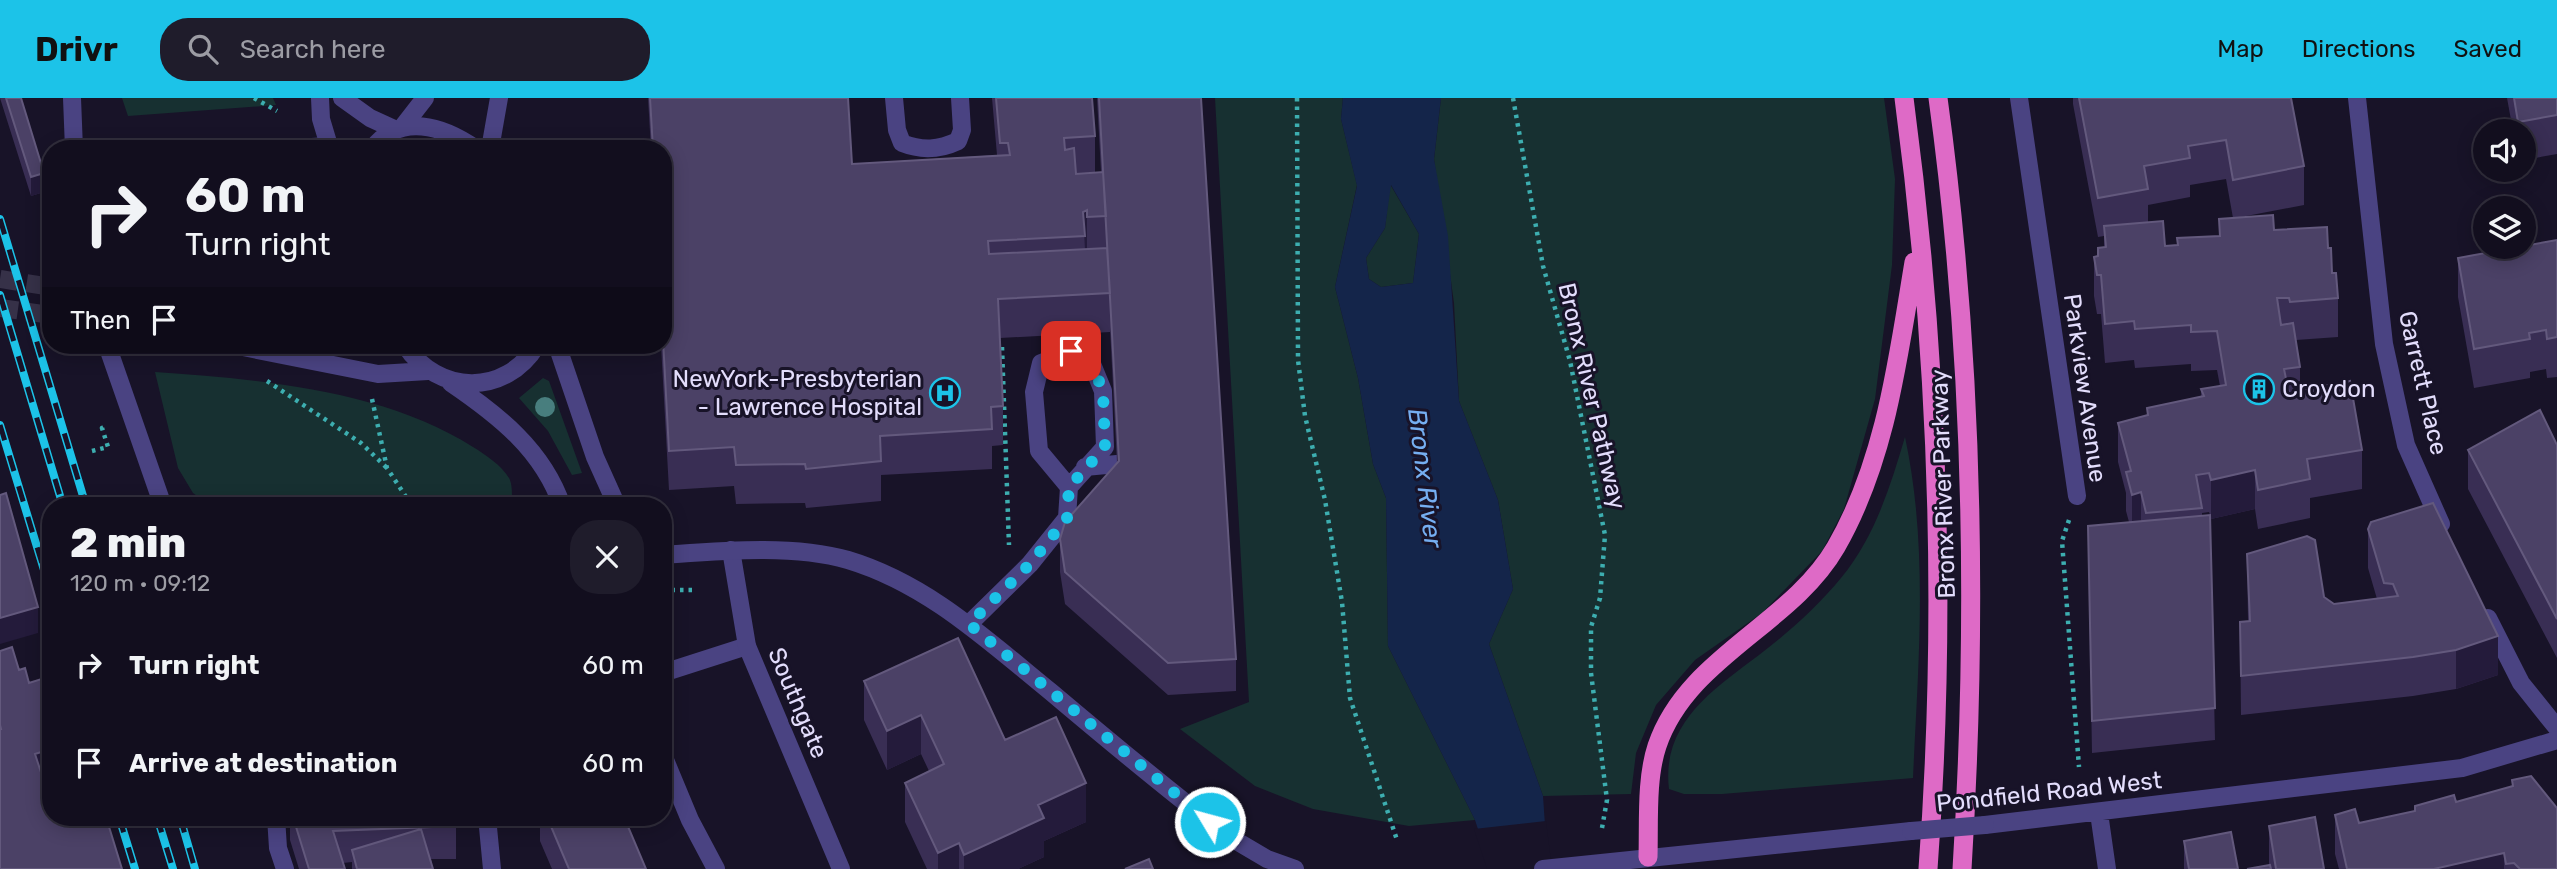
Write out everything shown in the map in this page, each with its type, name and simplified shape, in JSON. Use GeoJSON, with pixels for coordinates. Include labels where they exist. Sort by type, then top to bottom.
{"type":"FeatureCollection","features":[{"type":"Feature","properties":{"kind":"highway","name":"Bronx River Parkway"},"geometry":{"type":"LineString","coordinates":[[1904,98],[1919,229],[1929,364],[1936,557],[1935,709],[1928,869]]}},
{"type":"Feature","properties":{"kind":"highway","name":"Bronx River Parkway"},"geometry":{"type":"LineString","coordinates":[[1938,98],[1958,281],[1969,474],[1970,683],[1962,869]]}},
{"type":"Feature","properties":{"kind":"highway"},"geometry":{"type":"LineString","coordinates":[[1648,857],[1656,747],[1671,718],[1704,675],[1815,575],[1836,547],[1864,491],[1888,407],[1919,229]]}},
{"type":"Feature","properties":{"kind":"street"},"geometry":{"type":"LineString","coordinates":[[72,98],[74,140]]}},
{"type":"Feature","properties":{"kind":"street"},"geometry":{"type":"LineString","coordinates":[[320,98],[321,119],[328,140]]}},
{"type":"Feature","properties":{"kind":"street"},"geometry":{"type":"LineString","coordinates":[[342,98],[370,118],[399,127],[440,129],[460,140]]}},
{"type":"Feature","properties":{"kind":"street"},"geometry":{"type":"LineString","coordinates":[[383,140],[399,127],[425,98]]}},
{"type":"Feature","properties":{"kind":"street"},"geometry":{"type":"LineString","coordinates":[[492,140],[499,98]]}},
{"type":"Feature","properties":{"kind":"street"},"geometry":{"type":"LineString","coordinates":[[894,98],[897,130],[902,143],[918,150],[945,147],[958,141],[962,130],[960,98]]}},
{"type":"Feature","properties":{"kind":"street","name":"Parkview Avenue"},"geometry":{"type":"LineString","coordinates":[[2019,98],[2077,496]]}},
{"type":"Feature","properties":{"kind":"street","name":"Garrett Place"},"geometry":{"type":"LineString","coordinates":[[2357,98],[2387,357],[2406,445],[2450,542]]}},
{"type":"Feature","properties":{"kind":"street"},"geometry":{"type":"LineString","coordinates":[[969,624],[1030,564],[1067,518],[1069,487],[1105,447],[1103,391],[1092,364],[1071,351],[1041,363],[1034,392],[1039,451],[1069,487]]}},
{"type":"Feature","properties":{"kind":"street"},"geometry":{"type":"LineString","coordinates":[[111,354],[160,497]]}},
{"type":"Feature","properties":{"kind":"street"},"geometry":{"type":"LineString","coordinates":[[278,354],[378,374],[428,371]]}},
{"type":"Feature","properties":{"kind":"street"},"geometry":{"type":"LineString","coordinates":[[413,354],[428,371],[451,383],[521,438],[545,468],[558,497]]}},
{"type":"Feature","properties":{"kind":"street"},"geometry":{"type":"LineString","coordinates":[[451,383],[473,383],[499,377],[514,370],[529,354]]}},
{"type":"Feature","properties":{"kind":"street"},"geometry":{"type":"LineString","coordinates":[[559,354],[595,457],[613,497]]}},
{"type":"Feature","properties":{"kind":"street"},"geometry":{"type":"LineString","coordinates":[[1085,467],[1117,464]]}},
{"type":"Feature","properties":{"kind":"street"},"geometry":{"type":"LineString","coordinates":[[672,554],[731,550],[781,551],[847,559],[893,578],[949,608],[1228,836],[1267,859],[1295,869]]}},
{"type":"Feature","properties":{"kind":"street","name":"Southgate"},"geometry":{"type":"LineString","coordinates":[[731,550],[747,646],[841,869]]}},
{"type":"Feature","properties":{"kind":"street"},"geometry":{"type":"LineString","coordinates":[[2479,600],[2521,683],[2557,728]]}},
{"type":"Feature","properties":{"kind":"street"},"geometry":{"type":"LineString","coordinates":[[672,670],[747,646]]}},
{"type":"Feature","properties":{"kind":"street","name":"Pondfield Road West"},"geometry":{"type":"LineString","coordinates":[[1543,869],[2099,813],[2462,768],[2557,740]]}},
{"type":"Feature","properties":{"kind":"street"},"geometry":{"type":"LineString","coordinates":[[672,777],[690,820],[716,869]]}},
{"type":"Feature","properties":{"kind":"street"},"geometry":{"type":"LineString","coordinates":[[2099,813],[2107,869]]}},
{"type":"Feature","properties":{"kind":"street"},"geometry":{"type":"LineString","coordinates":[[277,826],[278,848],[285,869]]}},
{"type":"Feature","properties":{"kind":"street"},"geometry":{"type":"LineString","coordinates":[[488,826],[492,869]]}},
{"type":"Feature","properties":{"kind":"path"},"geometry":{"type":"LineString","coordinates":[[254,98],[277,111]]}},
{"type":"Feature","properties":{"kind":"path"},"geometry":{"type":"LineString","coordinates":[[1297,98],[1298,346],[1305,416],[1325,500],[1342,602],[1350,698],[1397,840]]}},
{"type":"Feature","properties":{"kind":"path","name":"Bronx River Pathway"},"geometry":{"type":"LineString","coordinates":[[1513,98],[1543,265],[1570,362],[1605,535],[1600,598],[1591,627],[1591,673],[1607,800],[1602,828]]}},
{"type":"Feature","properties":{"kind":"path"},"geometry":{"type":"LineString","coordinates":[[999,554],[1009,546],[1002,348]]}},
{"type":"Feature","properties":{"kind":"path"},"geometry":{"type":"LineString","coordinates":[[258,375],[361,443],[387,468],[406,497]]}},
{"type":"Feature","properties":{"kind":"path"},"geometry":{"type":"LineString","coordinates":[[372,398],[387,468]]}},
{"type":"Feature","properties":{"kind":"path"},"geometry":{"type":"LineString","coordinates":[[92,452],[108,447],[103,431]]}},
{"type":"Feature","properties":{"kind":"path","name":"Parkview Avenue"},"geometry":{"type":"LineString","coordinates":[[2077,496],[2062,541],[2079,767]]}},
{"type":"Feature","properties":{"kind":"path"},"geometry":{"type":"LineString","coordinates":[[672,590],[695,590]]}},
{"type":"Feature","properties":{"kind":"green space"},"geometry":{"type":"Polygon","coordinates":[[[122,98],[273,98],[276,105],[128,116],[122,98]]]}},
{"type":"Feature","properties":{"kind":"green space"},"geometry":{"type":"Polygon","coordinates":[[[1215,98],[1343,98],[1341,119],[1357,185],[1335,287],[1358,378],[1373,464],[1386,498],[1388,646],[1475,820],[1409,826],[1313,809],[1255,786],[1180,729],[1249,702],[1215,98]]]}},
{"type":"Feature","properties":{"kind":"green space"},"geometry":{"type":"Polygon","coordinates":[[[1441,98],[1884,98],[1895,179],[1892,265],[1875,399],[1844,509],[1822,551],[1762,613],[1695,660],[1656,705],[1636,753],[1631,794],[1543,796],[1489,644],[1513,589],[1498,500],[1459,401],[1454,303],[1434,159],[1441,98]]]}},
{"type":"Feature","properties":{"kind":"green space"},"geometry":{"type":"Polygon","coordinates":[[[1390,184],[1419,234],[1413,283],[1381,287],[1369,279],[1366,258],[1385,228],[1390,184]]]}},
{"type":"Feature","properties":{"kind":"green space"},"geometry":{"type":"Polygon","coordinates":[[[155,372],[277,384],[360,400],[400,412],[438,428],[493,461],[509,478],[512,497],[199,497],[193,493],[178,468],[155,372]]]}},
{"type":"Feature","properties":{"kind":"green space"},"geometry":{"type":"Polygon","coordinates":[[[543,378],[549,381],[582,473],[572,475],[548,431],[519,398],[543,378]]]}},
{"type":"Feature","properties":{"kind":"green space"},"geometry":{"type":"Polygon","coordinates":[[[1905,437],[1917,522],[1919,564],[1919,650],[1913,778],[1722,794],[1684,794],[1669,789],[1673,745],[1694,710],[1725,681],[1802,619],[1853,562],[1880,511],[1905,437]]]}},
{"type":"Feature","properties":{"kind":"water","name":"Bronx River"},"geometry":{"type":"Polygon","coordinates":[[[1343,98],[1441,98],[1434,159],[1448,236],[1459,401],[1498,500],[1513,589],[1489,644],[1543,796],[1548,869],[1491,869],[1475,820],[1388,646],[1386,498],[1373,464],[1358,378],[1335,287],[1357,186],[1341,119],[1343,98]],[[1391,185],[1385,228],[1366,258],[1369,279],[1381,287],[1413,283],[1419,234],[1391,185]]]}},
{"type":"Feature","properties":{"kind":"pier"},"geometry":{"type":"Polygon","coordinates":[[[1546,821],[1552,869],[1487,869],[1474,829],[1546,821]]]}},
{"type":"Feature","properties":{"kind":"building"},"geometry":{"type":"Polygon","coordinates":[[[6,98],[21,98],[42,166],[42,174],[31,177],[6,98]]]}},
{"type":"Feature","properties":{"kind":"building"},"geometry":{"type":"Polygon","coordinates":[[[650,98],[848,98],[852,164],[1010,155],[1008,143],[1000,143],[996,98],[1092,98],[1095,136],[1064,138],[1065,150],[1074,148],[1076,174],[1103,172],[1106,216],[1087,217],[1087,210],[1083,212],[1085,236],[988,241],[989,254],[1107,248],[1110,293],[998,299],[1003,406],[991,407],[992,429],[880,436],[881,461],[806,469],[805,464],[736,465],[734,447],[669,451],[664,354],[672,354],[672,140],[652,140],[650,98]]]}},
{"type":"Feature","properties":{"kind":"building"},"geometry":{"type":"Polygon","coordinates":[[[1099,98],[1201,98],[1236,659],[1168,663],[1065,572],[1060,539],[1065,522],[1119,461],[1099,98]]]}},
{"type":"Feature","properties":{"kind":"building"},"geometry":{"type":"Polygon","coordinates":[[[2079,98],[2291,98],[2304,166],[2233,180],[2226,140],[2188,146],[2190,158],[2144,166],[2148,189],[2098,198],[2079,98]]]}},
{"type":"Feature","properties":{"kind":"building"},"geometry":{"type":"Polygon","coordinates":[[[2514,98],[2557,98],[2557,115],[2518,119],[2514,98]]]}},
{"type":"Feature","properties":{"kind":"building","name":"Croydon"},"geometry":{"type":"Polygon","coordinates":[[[2273,215],[2274,230],[2327,227],[2332,273],[2336,273],[2338,298],[2290,302],[2289,298],[2277,298],[2281,325],[2293,323],[2300,367],[2284,369],[2290,398],[2304,394],[2303,390],[2350,381],[2362,450],[2307,459],[2310,479],[2258,490],[2255,470],[2211,480],[2209,473],[2196,475],[2202,508],[2146,513],[2141,492],[2132,495],[2126,472],[2131,471],[2118,423],[2148,415],[2147,408],[2204,396],[2201,389],[2226,385],[2217,331],[2191,332],[2191,325],[2135,329],[2134,321],[2105,324],[2101,275],[2097,275],[2094,257],[2098,256],[2098,248],[2106,247],[2104,226],[2163,221],[2165,246],[2178,245],[2177,238],[2220,236],[2219,219],[2273,215]]]}},
{"type":"Feature","properties":{"kind":"building"},"geometry":{"type":"Polygon","coordinates":[[[2557,240],[2557,337],[2547,339],[2546,330],[2529,333],[2530,339],[2474,349],[2458,258],[2473,255],[2473,259],[2536,259],[2536,244],[2557,240]]]}},
{"type":"Feature","properties":{"kind":"building"},"geometry":{"type":"Polygon","coordinates":[[[2540,410],[2557,445],[2557,619],[2468,450],[2540,410]]]}},
{"type":"Feature","properties":{"kind":"building"},"geometry":{"type":"Polygon","coordinates":[[[6,493],[38,607],[0,618],[0,495],[6,493]]]}},
{"type":"Feature","properties":{"kind":"building"},"geometry":{"type":"Polygon","coordinates":[[[2433,503],[2498,636],[2456,650],[2413,657],[2241,676],[2240,622],[2250,621],[2247,554],[2307,536],[2315,540],[2324,597],[2334,604],[2398,596],[2393,584],[2384,583],[2368,529],[2371,522],[2433,503]]]}},
{"type":"Feature","properties":{"kind":"building"},"geometry":{"type":"Polygon","coordinates":[[[2210,515],[2215,708],[2092,721],[2088,526],[2210,515]]]}},
{"type":"Feature","properties":{"kind":"building"},"geometry":{"type":"Polygon","coordinates":[[[958,638],[1005,740],[1056,717],[1086,783],[1038,805],[1044,818],[964,855],[959,843],[938,853],[905,783],[944,764],[921,715],[887,731],[864,681],[958,638]]]}},
{"type":"Feature","properties":{"kind":"building"},"geometry":{"type":"Polygon","coordinates":[[[12,647],[19,670],[25,668],[29,683],[42,679],[42,752],[35,754],[42,775],[42,826],[109,826],[122,869],[0,869],[0,651],[12,647]]]}},
{"type":"Feature","properties":{"kind":"building"},"geometry":{"type":"Polygon","coordinates":[[[2531,776],[2557,808],[2557,869],[2520,869],[2514,863],[2506,864],[2504,853],[2434,869],[2347,869],[2335,815],[2355,809],[2359,823],[2415,811],[2415,806],[2454,795],[2456,802],[2513,786],[2512,780],[2531,776]]]}},
{"type":"Feature","properties":{"kind":"building"},"geometry":{"type":"Polygon","coordinates":[[[2315,817],[2324,869],[2276,869],[2269,826],[2315,817]]]}},
{"type":"Feature","properties":{"kind":"building"},"geometry":{"type":"Polygon","coordinates":[[[296,826],[456,826],[333,831],[345,869],[309,869],[296,826]]]}},
{"type":"Feature","properties":{"kind":"building"},"geometry":{"type":"Polygon","coordinates":[[[551,826],[628,826],[646,869],[569,869],[551,826]]]}},
{"type":"Feature","properties":{"kind":"building"},"geometry":{"type":"Polygon","coordinates":[[[421,829],[433,869],[357,869],[352,850],[421,829]]]}},
{"type":"Feature","properties":{"kind":"building"},"geometry":{"type":"Polygon","coordinates":[[[2231,832],[2238,869],[2189,869],[2184,841],[2231,832]]]}},
{"type":"Feature","properties":{"kind":"building"},"geometry":{"type":"Polygon","coordinates":[[[1149,859],[1153,869],[1125,869],[1149,859]]]}},
{"type":"Feature","properties":{"kind":"building"},"geometry":{"type":"Polygon","coordinates":[[[2270,865],[2271,869],[2247,869],[2270,865]]]}},
{"type":"Feature","properties":{"kind":"tunnel"},"geometry":{"type":"LineString","coordinates":[[0,279],[42,286]]}},
{"type":"Feature","properties":{"kind":"tunnel"},"geometry":{"type":"LineString","coordinates":[[0,308],[42,314]]}},
{"type":"Feature","properties":{"kind":"railway"},"geometry":{"type":"LineString","coordinates":[[0,219],[83,497]]}},
{"type":"Feature","properties":{"kind":"railway"},"geometry":{"type":"LineString","coordinates":[[0,295],[60,497]]}},
{"type":"Feature","properties":{"kind":"railway"},"geometry":{"type":"LineString","coordinates":[[0,425],[42,563]]}},
{"type":"Feature","properties":{"kind":"railway"},"geometry":{"type":"LineString","coordinates":[[122,826],[135,869]]}},
{"type":"Feature","properties":{"kind":"railway"},"geometry":{"type":"LineString","coordinates":[[160,826],[173,869]]}},
{"type":"Feature","properties":{"kind":"railway"},"geometry":{"type":"LineString","coordinates":[[183,826],[195,869]]}},
{"type":"Feature","properties":{"kind":"place","name":"Croydon"},"geometry":{"type":"Point","coordinates":[2259,389]}},
{"type":"Feature","properties":{"kind":"place","name":"NewYork-Presbyterian - Lawrence Hospital"},"geometry":{"type":"Point","coordinates":[945,393]}},
{"type":"Feature","properties":{"kind":"route"},"geometry":{"type":"LineString","coordinates":[[1071,351],[1092,364],[1103,391],[1105,447],[1069,487],[1067,518],[1030,564],[969,624],[1210,822]]}}]}
